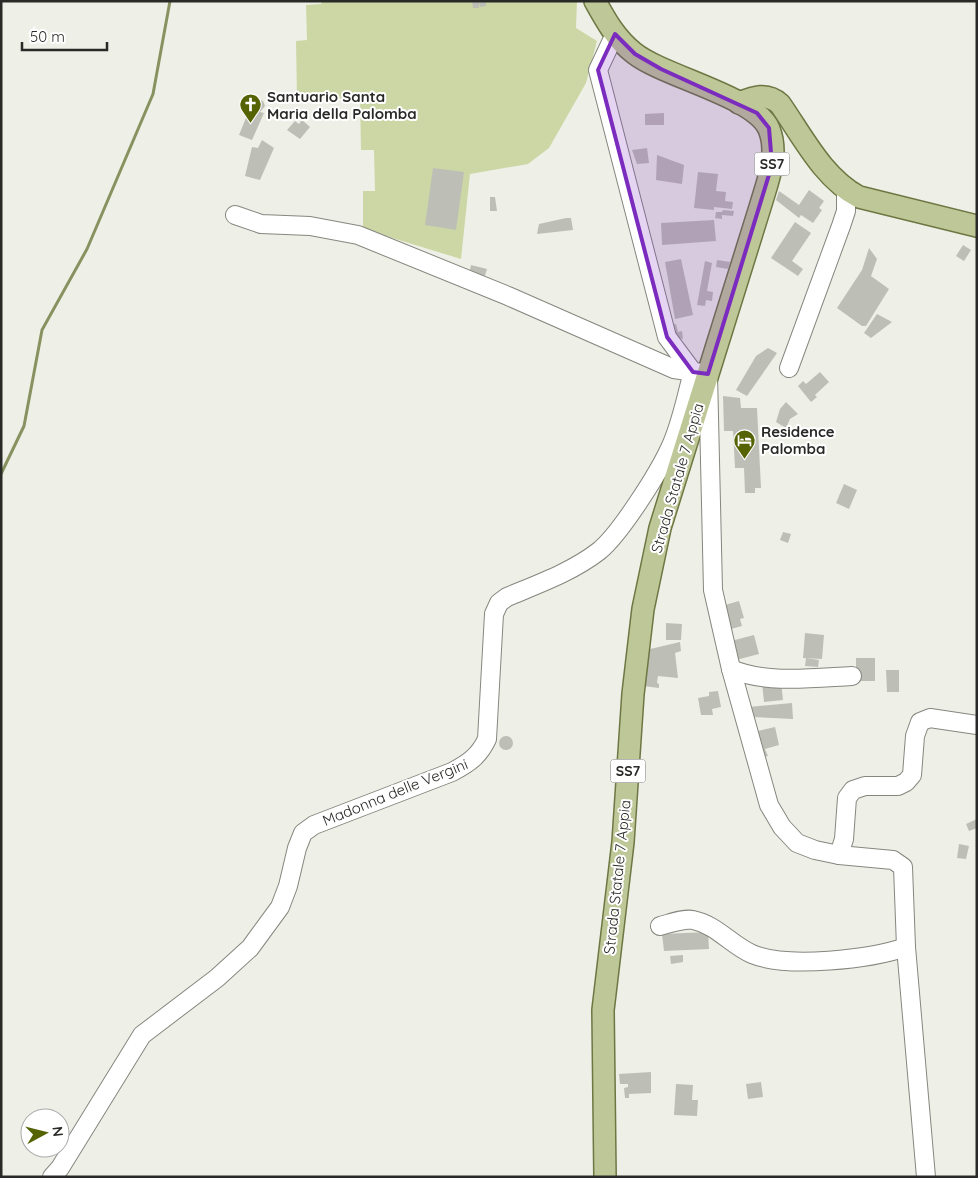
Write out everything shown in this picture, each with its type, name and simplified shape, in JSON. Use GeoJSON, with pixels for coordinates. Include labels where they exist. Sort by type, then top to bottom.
{"type":"FeatureCollection","features":[{"type":"Feature","properties":{"kind":"main road","name":"Strada Statale 7 Appia"},"geometry":{"type":"LineString","coordinates":[[595,1],[615,34],[635,54],[662,69],[738,102],[757,113],[768,128],[772,144],[772,165],[700,373],[660,528],[643,609],[633,694],[623,842],[603,1010],[605,1177]]}},
{"type":"Feature","properties":{"kind":"main road"},"geometry":{"type":"LineString","coordinates":[[738,102],[759,96],[772,97],[780,104],[834,181],[859,197],[977,226]]}},
{"type":"Feature","properties":{"kind":"street"},"geometry":{"type":"LineString","coordinates":[[615,34],[598,70],[667,337],[700,373],[712,590],[731,669],[769,805],[782,827],[797,843],[815,850],[839,855],[893,860],[903,867],[906,947],[923,1176]]}},
{"type":"Feature","properties":{"kind":"street"},"geometry":{"type":"LineString","coordinates":[[789,368],[841,226],[846,210],[846,190]]}},
{"type":"Feature","properties":{"kind":"street"},"geometry":{"type":"LineString","coordinates":[[235,215],[261,224],[310,226],[358,235],[508,296],[674,368],[700,373]]}},
{"type":"Feature","properties":{"kind":"street","name":"Madonna delle Vergini"},"geometry":{"type":"LineString","coordinates":[[52,1177],[60,1168],[142,1035],[218,978],[250,948],[280,907],[304,833],[314,825],[452,772],[469,763],[480,753],[488,739],[494,614],[499,603],[507,597],[568,570],[599,550],[612,537],[638,502],[670,448],[700,373]]}},
{"type":"Feature","properties":{"kind":"street"},"geometry":{"type":"LineString","coordinates":[[731,669],[746,676],[852,676]]}},
{"type":"Feature","properties":{"kind":"street"},"geometry":{"type":"LineString","coordinates":[[839,855],[844,839],[847,798],[853,790],[865,786],[898,786],[906,782],[912,775],[915,736],[920,722],[930,718],[977,725]]}},
{"type":"Feature","properties":{"kind":"street"},"geometry":{"type":"LineString","coordinates":[[660,926],[692,920],[712,926],[752,954],[776,961],[802,963],[891,952],[906,947]]}},
{"type":"Feature","properties":{"kind":"highlighted area"},"geometry":{"type":"Polygon","coordinates":[[[615,34],[635,54],[661,69],[757,113],[769,128],[772,165],[708,374],[693,372],[667,337],[598,70],[615,34]]]}},
{"type":"Feature","properties":{"kind":"green space"},"geometry":{"type":"Polygon","coordinates":[[[322,1],[577,1],[576,28],[597,41],[586,83],[549,148],[528,164],[470,174],[461,259],[363,229],[363,191],[375,191],[374,150],[361,150],[360,98],[297,99],[296,41],[307,40],[306,5],[321,4],[322,1]]]}},
{"type":"Feature","properties":{"kind":"building"},"geometry":{"type":"Polygon","coordinates":[[[472,1],[486,1],[486,6],[480,7],[479,3],[479,8],[473,8],[472,1]]]}},
{"type":"Feature","properties":{"kind":"building","name":"Santuario Santa Maria della Palomba"},"geometry":{"type":"Polygon","coordinates":[[[253,99],[263,101],[265,106],[260,112],[264,113],[252,140],[239,135],[250,108],[253,110],[253,99]]]}},
{"type":"Feature","properties":{"kind":"building"},"geometry":{"type":"Polygon","coordinates":[[[664,113],[664,125],[645,125],[645,114],[664,113]]]}},
{"type":"Feature","properties":{"kind":"building"},"geometry":{"type":"Polygon","coordinates":[[[302,120],[310,127],[300,139],[287,130],[295,121],[299,124],[302,120]]]}},
{"type":"Feature","properties":{"kind":"building"},"geometry":{"type":"Polygon","coordinates":[[[262,140],[274,148],[260,180],[245,176],[252,147],[258,148],[262,140]]]}},
{"type":"Feature","properties":{"kind":"building"},"geometry":{"type":"Polygon","coordinates":[[[647,148],[649,163],[637,164],[632,150],[647,148]]]}},
{"type":"Feature","properties":{"kind":"building"},"geometry":{"type":"Polygon","coordinates":[[[657,155],[684,165],[682,184],[656,180],[657,155]]]}},
{"type":"Feature","properties":{"kind":"building"},"geometry":{"type":"Polygon","coordinates":[[[433,168],[464,172],[456,230],[425,225],[433,168]]]}},
{"type":"Feature","properties":{"kind":"building"},"geometry":{"type":"Polygon","coordinates":[[[698,172],[718,174],[716,191],[726,192],[725,201],[733,202],[732,209],[714,207],[714,210],[694,208],[698,172]]]}},
{"type":"Feature","properties":{"kind":"building"},"geometry":{"type":"Polygon","coordinates":[[[809,190],[824,201],[819,208],[822,210],[813,223],[801,215],[799,218],[776,200],[779,191],[799,205],[809,190]]]}},
{"type":"Feature","properties":{"kind":"building"},"geometry":{"type":"Polygon","coordinates":[[[490,197],[495,197],[497,211],[490,211],[490,197]]]}},
{"type":"Feature","properties":{"kind":"building"},"geometry":{"type":"Polygon","coordinates":[[[723,210],[734,211],[733,216],[722,215],[722,219],[715,218],[716,212],[722,212],[723,210]]]}},
{"type":"Feature","properties":{"kind":"building"},"geometry":{"type":"Polygon","coordinates":[[[571,218],[573,230],[537,234],[539,224],[571,218]]]}},
{"type":"Feature","properties":{"kind":"building"},"geometry":{"type":"Polygon","coordinates":[[[714,220],[716,241],[662,245],[661,223],[714,220]]]}},
{"type":"Feature","properties":{"kind":"building"},"geometry":{"type":"Polygon","coordinates":[[[795,222],[811,233],[792,261],[803,269],[798,276],[771,258],[795,222]]]}},
{"type":"Feature","properties":{"kind":"building"},"geometry":{"type":"Polygon","coordinates":[[[963,245],[971,250],[964,261],[956,256],[963,245]]]}},
{"type":"Feature","properties":{"kind":"building"},"geometry":{"type":"Polygon","coordinates":[[[869,248],[877,259],[871,276],[889,289],[866,326],[862,326],[837,308],[862,270],[869,248]]]}},
{"type":"Feature","properties":{"kind":"building"},"geometry":{"type":"Polygon","coordinates":[[[681,259],[693,315],[675,319],[665,262],[681,259]]]}},
{"type":"Feature","properties":{"kind":"building"},"geometry":{"type":"Polygon","coordinates":[[[717,260],[730,262],[728,269],[716,267],[717,260]]]}},
{"type":"Feature","properties":{"kind":"building"},"geometry":{"type":"Polygon","coordinates":[[[705,261],[712,263],[707,291],[713,292],[712,301],[706,300],[705,306],[697,305],[705,261]]]}},
{"type":"Feature","properties":{"kind":"building"},"geometry":{"type":"Polygon","coordinates":[[[471,265],[487,269],[484,279],[469,275],[471,265]]]}},
{"type":"Feature","properties":{"kind":"building"},"geometry":{"type":"Polygon","coordinates":[[[877,314],[892,322],[871,338],[864,333],[877,314]]]}},
{"type":"Feature","properties":{"kind":"building"},"geometry":{"type":"Polygon","coordinates":[[[676,324],[678,332],[682,331],[683,339],[674,337],[672,325],[676,324]]]}},
{"type":"Feature","properties":{"kind":"building"},"geometry":{"type":"Polygon","coordinates":[[[768,348],[777,353],[747,396],[736,390],[756,356],[768,348]]]}},
{"type":"Feature","properties":{"kind":"building"},"geometry":{"type":"Polygon","coordinates":[[[820,372],[829,382],[815,395],[817,397],[811,402],[798,386],[803,381],[806,384],[820,372]]]}},
{"type":"Feature","properties":{"kind":"building"},"geometry":{"type":"Polygon","coordinates":[[[723,396],[740,398],[741,408],[757,408],[761,488],[755,488],[755,493],[745,493],[744,468],[735,468],[733,431],[724,431],[723,396]]]}},
{"type":"Feature","properties":{"kind":"building"},"geometry":{"type":"Polygon","coordinates":[[[786,402],[798,414],[790,419],[786,428],[776,422],[780,409],[786,402]]]}},
{"type":"Feature","properties":{"kind":"building"},"geometry":{"type":"Polygon","coordinates":[[[844,484],[857,490],[849,509],[836,503],[844,484]]]}},
{"type":"Feature","properties":{"kind":"building"},"geometry":{"type":"Polygon","coordinates":[[[783,532],[791,534],[788,543],[780,540],[783,532]]]}},
{"type":"Feature","properties":{"kind":"building"},"geometry":{"type":"Polygon","coordinates":[[[739,601],[744,618],[740,619],[742,626],[731,629],[725,605],[739,601]]]}},
{"type":"Feature","properties":{"kind":"building"},"geometry":{"type":"Polygon","coordinates":[[[666,623],[682,624],[681,640],[666,640],[666,623]]]}},
{"type":"Feature","properties":{"kind":"building"},"geometry":{"type":"Polygon","coordinates":[[[805,633],[824,635],[822,659],[803,658],[805,633]]]}},
{"type":"Feature","properties":{"kind":"building"},"geometry":{"type":"Polygon","coordinates":[[[754,635],[759,654],[736,660],[731,641],[754,635]]]}},
{"type":"Feature","properties":{"kind":"building"},"geometry":{"type":"Polygon","coordinates":[[[680,642],[681,651],[675,653],[678,678],[658,676],[657,683],[659,688],[643,686],[646,650],[680,642]]]}},
{"type":"Feature","properties":{"kind":"building"},"geometry":{"type":"Polygon","coordinates":[[[806,658],[819,660],[818,667],[805,666],[806,658]]]}},
{"type":"Feature","properties":{"kind":"building"},"geometry":{"type":"Polygon","coordinates":[[[856,658],[875,658],[875,681],[856,681],[856,658]]]}},
{"type":"Feature","properties":{"kind":"building"},"geometry":{"type":"Polygon","coordinates":[[[886,670],[899,670],[899,692],[887,692],[886,670]]]}},
{"type":"Feature","properties":{"kind":"building"},"geometry":{"type":"Polygon","coordinates":[[[781,681],[783,700],[764,702],[762,683],[781,681]]]}},
{"type":"Feature","properties":{"kind":"building"},"geometry":{"type":"Polygon","coordinates":[[[718,691],[721,707],[712,709],[713,715],[701,715],[698,698],[709,696],[709,692],[718,691]]]}},
{"type":"Feature","properties":{"kind":"building"},"geometry":{"type":"Polygon","coordinates":[[[792,703],[793,719],[751,717],[749,707],[792,703]]]}},
{"type":"Feature","properties":{"kind":"building"},"geometry":{"type":"Polygon","coordinates":[[[775,727],[779,745],[765,749],[768,756],[764,757],[758,731],[775,727]]]}},
{"type":"Feature","properties":{"kind":"building"},"geometry":{"type":"Polygon","coordinates":[[[506,736],[511,738],[513,743],[511,748],[506,750],[501,748],[499,743],[501,738],[506,736]]]}},
{"type":"Feature","properties":{"kind":"building"},"geometry":{"type":"Polygon","coordinates":[[[977,819],[977,828],[969,831],[966,824],[977,819]]]}},
{"type":"Feature","properties":{"kind":"building"},"geometry":{"type":"Polygon","coordinates":[[[959,844],[969,846],[966,859],[957,858],[959,844]]]}},
{"type":"Feature","properties":{"kind":"building"},"geometry":{"type":"Polygon","coordinates":[[[708,932],[709,949],[664,951],[662,934],[708,932]]]}},
{"type":"Feature","properties":{"kind":"building"},"geometry":{"type":"Polygon","coordinates":[[[683,955],[683,962],[671,964],[670,956],[683,955]]]}},
{"type":"Feature","properties":{"kind":"building"},"geometry":{"type":"Polygon","coordinates":[[[651,1072],[651,1093],[629,1094],[629,1098],[625,1098],[624,1088],[628,1087],[628,1084],[620,1084],[619,1074],[651,1072]]]}},
{"type":"Feature","properties":{"kind":"building"},"geometry":{"type":"Polygon","coordinates":[[[761,1082],[763,1097],[748,1099],[746,1084],[761,1082]]]}},
{"type":"Feature","properties":{"kind":"building"},"geometry":{"type":"Polygon","coordinates":[[[676,1084],[693,1085],[692,1100],[698,1100],[697,1116],[674,1115],[676,1084]]]}},
{"type":"Feature","properties":{"kind":"waterway"},"geometry":{"type":"LineString","coordinates":[[1,474],[24,426],[42,330],[87,249],[153,94],[170,1]]}},
{"type":"Feature","properties":{"kind":"place","name":"Santuario Santa Maria della Palomba"},"geometry":{"type":"Point","coordinates":[251,124]}},
{"type":"Feature","properties":{"kind":"place","name":"Residence Palomba"},"geometry":{"type":"Point","coordinates":[745,459]}}]}
